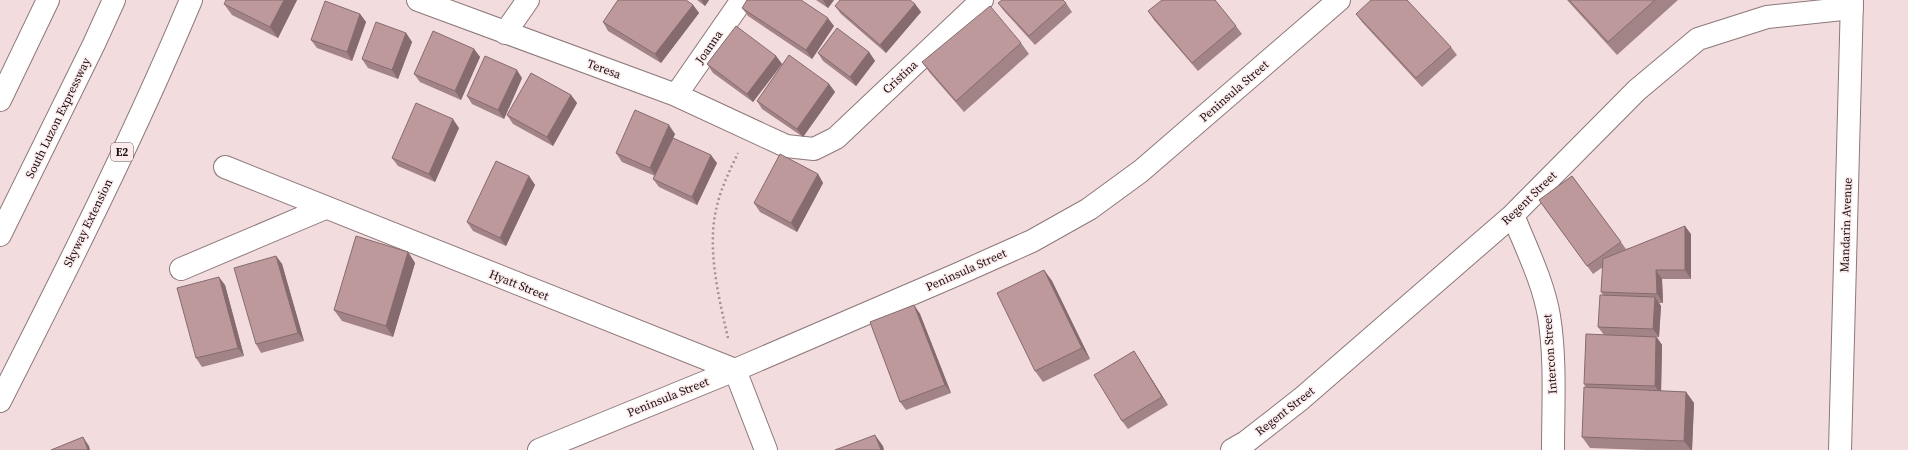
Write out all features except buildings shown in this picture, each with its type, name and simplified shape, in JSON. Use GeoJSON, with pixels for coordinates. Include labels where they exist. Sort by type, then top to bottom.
{"type":"FeatureCollection","features":[{"type":"Feature","properties":{"kind":"main road"},"geometry":{"type":"LineString","coordinates":[[0,100],[48,0]]}},
{"type":"Feature","properties":{"kind":"main road","name":"South Luzon Expressway"},"geometry":{"type":"LineString","coordinates":[[0,235],[94,44],[114,0]]}},
{"type":"Feature","properties":{"kind":"main road","name":"Skyway Extension"},"geometry":{"type":"LineString","coordinates":[[0,401],[50,302],[163,65],[191,0]]}},
{"type":"Feature","properties":{"kind":"main road","name":"Teresa"},"geometry":{"type":"LineString","coordinates":[[418,0],[676,95],[786,146],[814,149]]}},
{"type":"Feature","properties":{"kind":"main road"},"geometry":{"type":"LineString","coordinates":[[505,33],[528,0]]}},
{"type":"Feature","properties":{"kind":"main road","name":"Joanna"},"geometry":{"type":"LineString","coordinates":[[676,95],[742,0]]}},
{"type":"Feature","properties":{"kind":"main road","name":"Cristina"},"geometry":{"type":"LineString","coordinates":[[814,149],[836,138],[982,0]]}},
{"type":"Feature","properties":{"kind":"main road","name":"Peninsula Street"},"geometry":{"type":"LineString","coordinates":[[539,450],[735,370],[965,271],[1032,241],[1089,209],[1141,171],[1340,0]]}},
{"type":"Feature","properties":{"kind":"main road","name":"Regent Street"},"geometry":{"type":"LineString","coordinates":[[1232,450],[1246,442],[1301,399],[1513,215],[1637,90],[1698,39],[1767,17],[1852,4]]}},
{"type":"Feature","properties":{"kind":"main road","name":"Mandarin Avenue"},"geometry":{"type":"LineString","coordinates":[[1840,450],[1852,4]]}},
{"type":"Feature","properties":{"kind":"main road","name":"Hyatt Street"},"geometry":{"type":"LineString","coordinates":[[224,167],[735,370]]}},
{"type":"Feature","properties":{"kind":"main road"},"geometry":{"type":"LineString","coordinates":[[181,270],[324,208]]}},
{"type":"Feature","properties":{"kind":"main road","name":"Intercon Street"},"geometry":{"type":"LineString","coordinates":[[1513,215],[1536,270],[1549,316],[1553,368],[1553,450]]}},
{"type":"Feature","properties":{"kind":"main road"},"geometry":{"type":"LineString","coordinates":[[735,370],[766,450]]}},
{"type":"Feature","properties":{"kind":"path"},"geometry":{"type":"LineString","coordinates":[[735,370],[718,291],[714,246],[715,211],[723,186],[749,130]]}}]}
